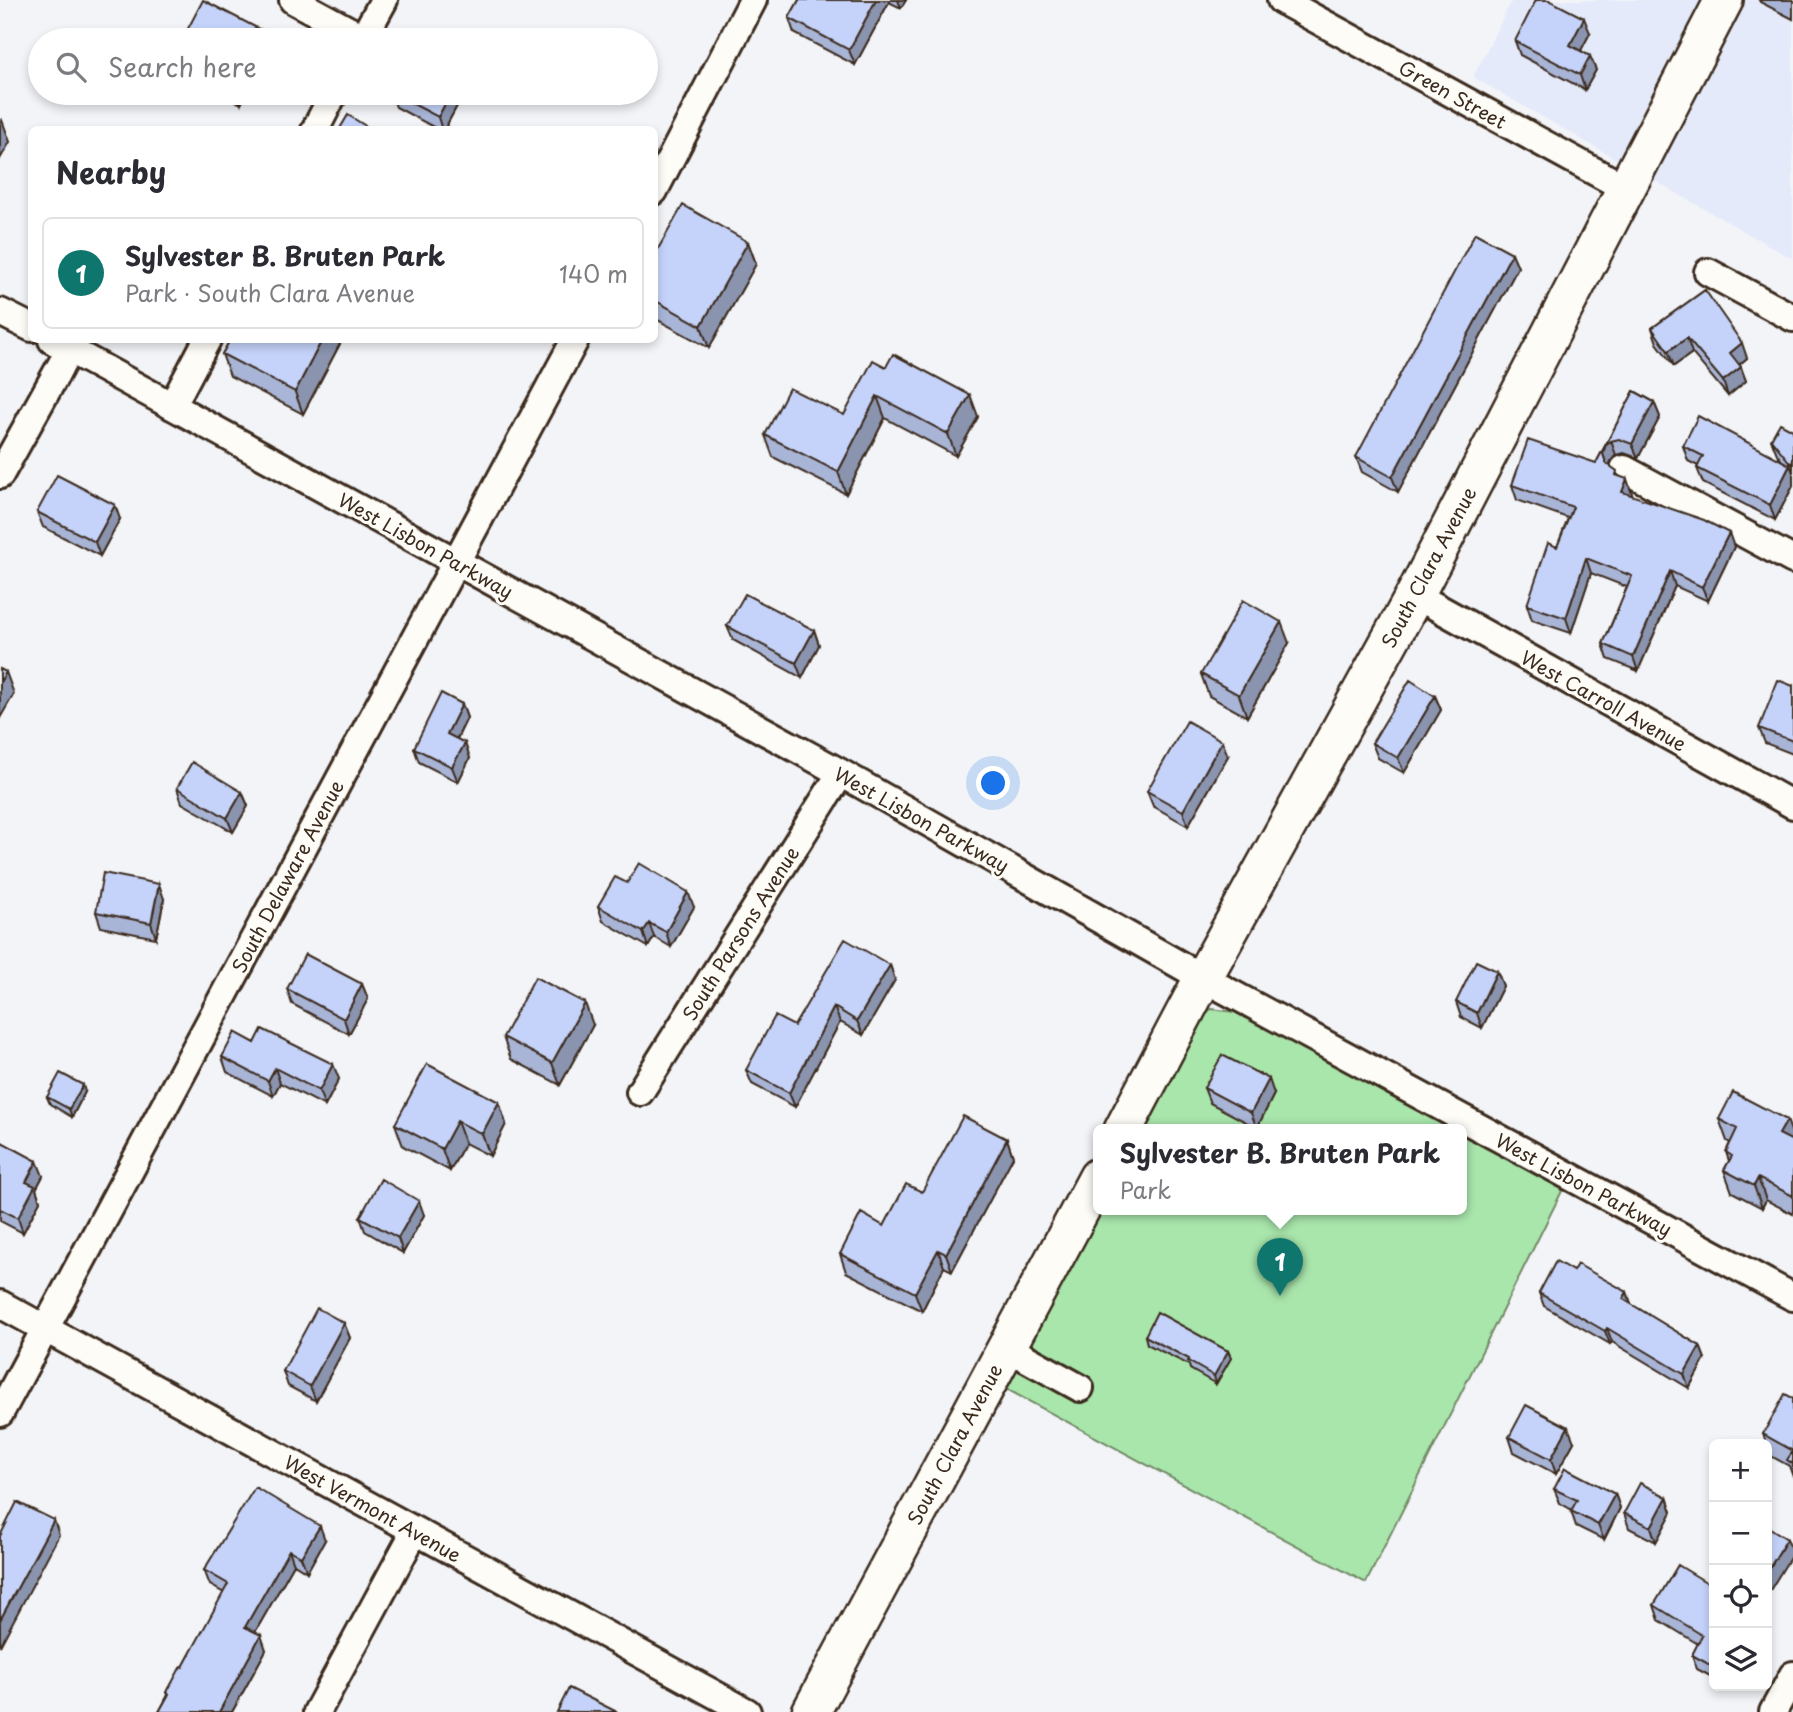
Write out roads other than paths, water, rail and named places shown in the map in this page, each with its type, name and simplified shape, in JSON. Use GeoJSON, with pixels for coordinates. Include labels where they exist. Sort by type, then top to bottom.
{"type":"FeatureCollection","features":[{"type":"Feature","properties":{"kind":"street"},"geometry":{"type":"LineString","coordinates":[[293,0],[343,28]]}},
{"type":"Feature","properties":{"kind":"street"},"geometry":{"type":"LineString","coordinates":[[368,28],[384,0]]}},
{"type":"Feature","properties":{"kind":"street"},"geometry":{"type":"LineString","coordinates":[[658,183],[753,0]]}},
{"type":"Feature","properties":{"kind":"street","name":"Green Street"},"geometry":{"type":"LineString","coordinates":[[1281,0],[1625,188]]}},
{"type":"Feature","properties":{"kind":"street","name":"South Clara Avenue"},"geometry":{"type":"LineString","coordinates":[[1126,1124],[1203,978],[1415,595],[1724,0]]}},
{"type":"Feature","properties":{"kind":"street"},"geometry":{"type":"LineString","coordinates":[[317,126],[328,105]]}},
{"type":"Feature","properties":{"kind":"street"},"geometry":{"type":"LineString","coordinates":[[1708,272],[1793,318]]}},
{"type":"Feature","properties":{"kind":"street"},"geometry":{"type":"LineString","coordinates":[[0,312],[28,326]]}},
{"type":"Feature","properties":{"kind":"street"},"geometry":{"type":"LineString","coordinates":[[172,405],[204,343]]}},
{"type":"Feature","properties":{"kind":"street","name":"South Delaware Avenue"},"geometry":{"type":"LineString","coordinates":[[0,1413],[573,343]]}},
{"type":"Feature","properties":{"kind":"street"},"geometry":{"type":"LineString","coordinates":[[0,475],[61,344]]}},
{"type":"Feature","properties":{"kind":"street","name":"West Lisbon Parkway"},"geometry":{"type":"LineString","coordinates":[[61,344],[841,773],[1203,978],[1793,1297]]}},
{"type":"Feature","properties":{"kind":"street"},"geometry":{"type":"LineString","coordinates":[[1624,469],[1793,560]]}},
{"type":"Feature","properties":{"kind":"street","name":"West Carroll Avenue"},"geometry":{"type":"LineString","coordinates":[[1415,595],[1793,805]]}},
{"type":"Feature","properties":{"kind":"street","name":"South Parsons Avenue"},"geometry":{"type":"LineString","coordinates":[[640,1092],[841,773]]}},
{"type":"Feature","properties":{"kind":"street","name":"South Clara Avenue"},"geometry":{"type":"LineString","coordinates":[[811,1712],[1093,1186]]}},
{"type":"Feature","properties":{"kind":"street","name":"West Vermont Avenue"},"geometry":{"type":"LineString","coordinates":[[0,1304],[747,1712]]}},
{"type":"Feature","properties":{"kind":"street"},"geometry":{"type":"LineString","coordinates":[[1006,1348],[1080,1388]]}},
{"type":"Feature","properties":{"kind":"street"},"geometry":{"type":"LineString","coordinates":[[317,1712],[415,1531]]}},
{"type":"Feature","properties":{"kind":"street"},"geometry":{"type":"LineString","coordinates":[[1773,1712],[1793,1675]]}},
{"type":"Feature","properties":{"kind":"place","name":"Sylvester B. Bruten Park"},"geometry":{"type":"Point","coordinates":[1280,1296]}}]}
